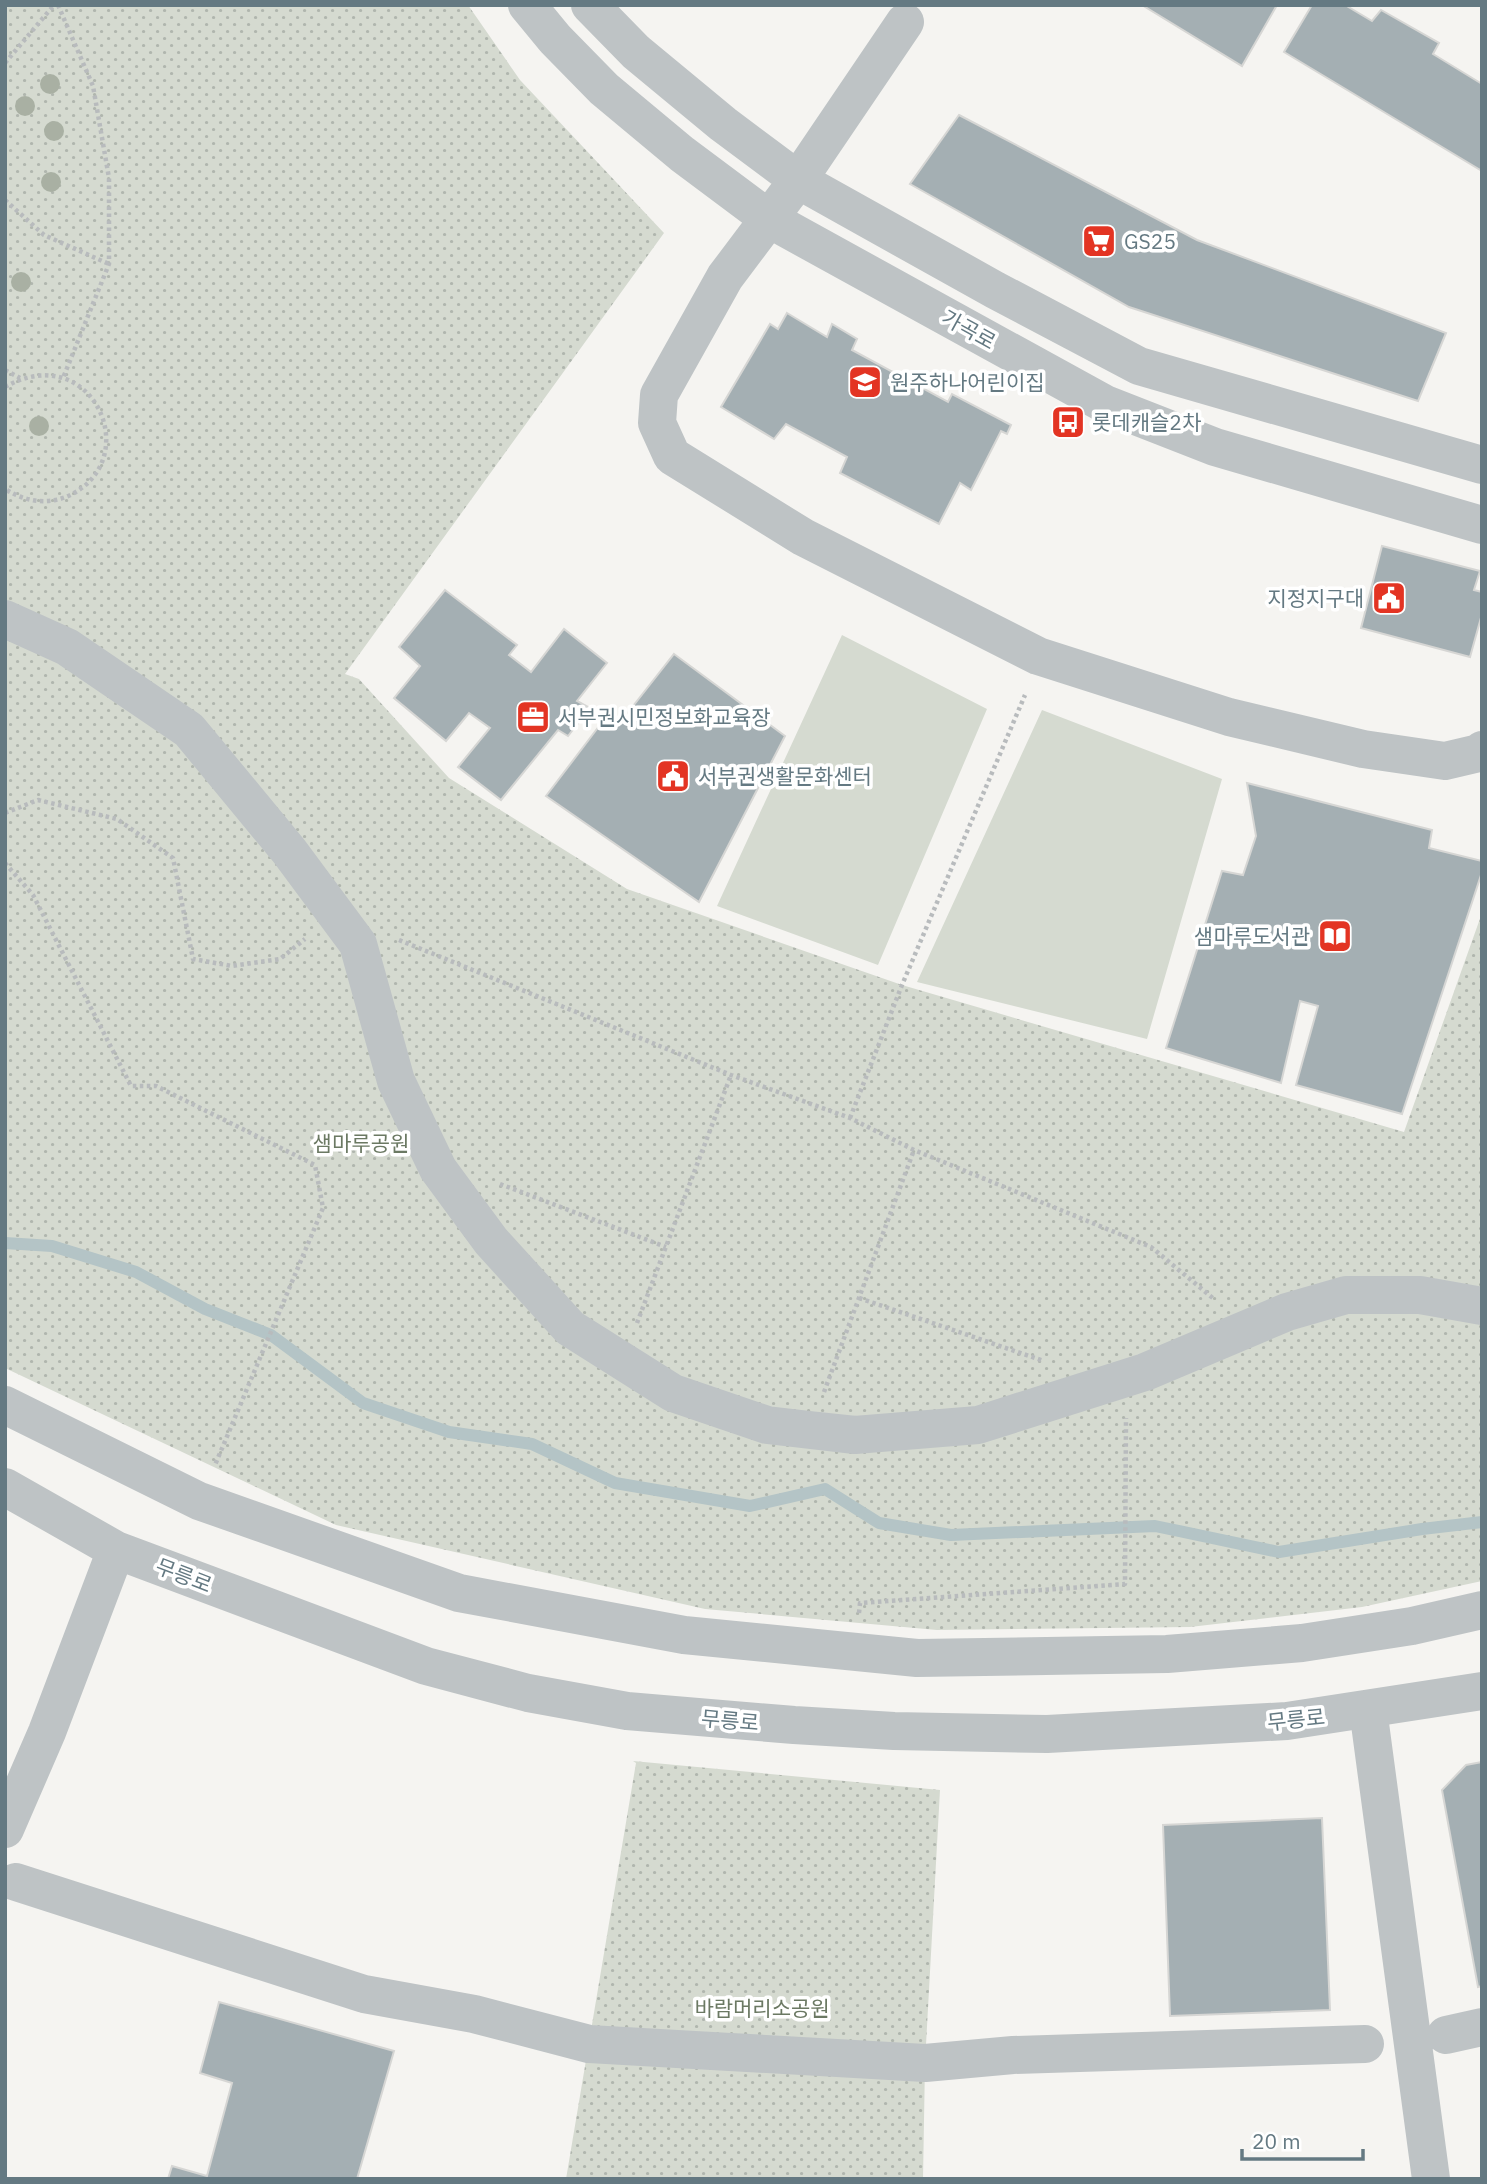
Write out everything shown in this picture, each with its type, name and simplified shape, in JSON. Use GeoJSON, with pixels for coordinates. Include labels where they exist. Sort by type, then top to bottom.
{"type":"FeatureCollection","features":[{"type":"Feature","properties":{"kind":"street","name":"가곡로"},"geometry":{"type":"LineString","coordinates":[[527,5],[555,39],[604,89],[682,154],[769,219],[1105,404],[1215,447],[1482,525]]}},
{"type":"Feature","properties":{"kind":"street"},"geometry":{"type":"LineString","coordinates":[[590,5],[636,52],[723,124],[798,180],[995,290],[1139,366],[1482,465]]}},
{"type":"Feature","properties":{"kind":"street"},"geometry":{"type":"LineString","coordinates":[[905,22],[798,180],[725,277],[659,395],[657,423],[672,456],[803,537],[1038,656],[1229,717],[1363,749],[1445,761],[1482,750]]}},
{"type":"Feature","properties":{"kind":"street"},"geometry":{"type":"LineString","coordinates":[[5,619],[67,647],[189,730],[289,851],[358,944],[396,1081],[438,1169],[491,1241],[570,1328],[673,1393],[768,1426],[855,1435],[978,1426],[1145,1373],[1287,1312],[1346,1295],[1420,1295],[1482,1306]]}},
{"type":"Feature","properties":{"kind":"street"},"geometry":{"type":"LineString","coordinates":[[5,1405],[199,1501],[458,1592],[684,1635],[917,1658],[1167,1654],[1302,1643],[1412,1626],[1482,1611]]}},
{"type":"Feature","properties":{"kind":"street","name":"무릉로"},"geometry":{"type":"LineString","coordinates":[[5,1487],[116,1550],[426,1666],[528,1693],[627,1711],[832,1727],[1047,1734],[1287,1721],[1482,1690]]}},
{"type":"Feature","properties":{"kind":"street"},"geometry":{"type":"LineString","coordinates":[[5,1829],[47,1732],[116,1550]]}},
{"type":"Feature","properties":{"kind":"street"},"geometry":{"type":"LineString","coordinates":[[1368,1709],[1430,2179]]}},
{"type":"Feature","properties":{"kind":"street"},"geometry":{"type":"LineString","coordinates":[[16,1882],[364,1994],[474,2014],[589,2044],[925,2063],[1013,2055],[1366,2044]]}},
{"type":"Feature","properties":{"kind":"path"},"geometry":{"type":"LineString","coordinates":[[5,63],[56,5],[93,86],[109,178],[109,264],[63,378]]}},
{"type":"Feature","properties":{"kind":"path"},"geometry":{"type":"LineString","coordinates":[[5,200],[44,235],[109,264]]}},
{"type":"Feature","properties":{"kind":"path"},"geometry":{"type":"LineString","coordinates":[[5,370],[21,378]]}},
{"type":"Feature","properties":{"kind":"path"},"geometry":{"type":"LineString","coordinates":[[5,387],[21,378],[41,374],[63,378],[81,387],[96,402],[105,421],[107,441],[103,461],[92,479],[77,492],[58,500],[37,502],[16,496],[5,489]]}},
{"type":"Feature","properties":{"kind":"path"},"geometry":{"type":"LineString","coordinates":[[850,1118],[902,985],[1029,685]]}},
{"type":"Feature","properties":{"kind":"path"},"geometry":{"type":"LineString","coordinates":[[5,813],[38,800],[117,819],[173,858],[193,959],[232,966],[280,959],[337,915],[731,1075],[850,1118],[914,1150],[1151,1247],[1250,1328]]}},
{"type":"Feature","properties":{"kind":"path"},"geometry":{"type":"LineString","coordinates":[[5,863],[33,895],[131,1086],[156,1086],[315,1165],[323,1208],[213,1470]]}},
{"type":"Feature","properties":{"kind":"path"},"geometry":{"type":"LineString","coordinates":[[623,1361],[731,1075]]}},
{"type":"Feature","properties":{"kind":"path"},"geometry":{"type":"LineString","coordinates":[[810,1430],[914,1150]]}},
{"type":"Feature","properties":{"kind":"path"},"geometry":{"type":"LineString","coordinates":[[498,1184],[666,1247]]}},
{"type":"Feature","properties":{"kind":"path"},"geometry":{"type":"LineString","coordinates":[[859,1298],[1044,1361]]}},
{"type":"Feature","properties":{"kind":"path"},"geometry":{"type":"LineString","coordinates":[[859,1616],[860,1603],[1125,1584],[1125,1439]]}},
{"type":"Feature","properties":{"kind":"green space","name":"샘마루공원"},"geometry":{"type":"Polygon","coordinates":[[[5,5],[468,5],[520,80],[664,233],[345,674],[359,679],[449,778],[627,889],[902,985],[1404,1132],[1482,913],[1482,1581],[1362,1607],[1190,1627],[937,1630],[705,1609],[336,1525],[5,1368],[5,5]]]}},
{"type":"Feature","properties":{"kind":"green space"},"geometry":{"type":"Polygon","coordinates":[[[842,635],[987,709],[878,965],[717,906],[842,635]]]}},
{"type":"Feature","properties":{"kind":"green space"},"geometry":{"type":"Polygon","coordinates":[[[1042,710],[1222,779],[1147,1039],[917,982],[1042,710]]]}},
{"type":"Feature","properties":{"kind":"green space","name":"바람머리소공원"},"geometry":{"type":"Polygon","coordinates":[[[633,1761],[940,1790],[925,2063],[923,2179],[566,2179],[636,1763],[633,1761]]]}},
{"type":"Feature","properties":{"kind":"building"},"geometry":{"type":"Polygon","coordinates":[[[1142,5],[1277,5],[1242,66],[1142,5]]]}},
{"type":"Feature","properties":{"kind":"building"},"geometry":{"type":"Polygon","coordinates":[[[1312,5],[1345,5],[1372,21],[1381,10],[1439,43],[1433,54],[1482,84],[1482,171],[1284,52],[1312,5]]]}},
{"type":"Feature","properties":{"kind":"building"},"geometry":{"type":"Polygon","coordinates":[[[959,115],[1197,240],[1446,333],[1418,401],[1129,307],[910,184],[959,115]]]}},
{"type":"Feature","properties":{"kind":"building"},"geometry":{"type":"Polygon","coordinates":[[[787,313],[827,337],[832,324],[857,339],[852,350],[948,402],[952,394],[1011,425],[1007,434],[1001,431],[971,490],[960,483],[939,524],[840,473],[847,457],[786,424],[774,439],[721,407],[770,324],[778,329],[787,313]]]}},
{"type":"Feature","properties":{"kind":"building"},"geometry":{"type":"Polygon","coordinates":[[[1382,546],[1480,571],[1474,590],[1482,592],[1482,614],[1470,657],[1361,628],[1382,546]]]}},
{"type":"Feature","properties":{"kind":"building"},"geometry":{"type":"Polygon","coordinates":[[[445,590],[517,645],[509,655],[531,672],[564,629],[607,663],[577,701],[590,708],[568,736],[558,730],[501,800],[458,767],[490,728],[469,713],[446,741],[394,698],[420,666],[399,647],[445,590]]]}},
{"type":"Feature","properties":{"kind":"building"},"geometry":{"type":"Polygon","coordinates":[[[674,654],[785,736],[699,902],[546,796],[603,721],[615,729],[674,654]]]}},
{"type":"Feature","properties":{"kind":"building"},"geometry":{"type":"Polygon","coordinates":[[[1247,783],[1432,830],[1429,848],[1482,861],[1482,872],[1402,1114],[1296,1085],[1318,1006],[1300,1001],[1281,1083],[1166,1048],[1222,871],[1243,875],[1256,836],[1247,783]]]}},
{"type":"Feature","properties":{"kind":"building"},"geometry":{"type":"Polygon","coordinates":[[[1482,1762],[1482,1986],[1478,1987],[1442,1790],[1466,1765],[1482,1762]]]}},
{"type":"Feature","properties":{"kind":"building"},"geometry":{"type":"Polygon","coordinates":[[[1322,1818],[1330,2010],[1170,2016],[1163,1825],[1322,1818]]]}},
{"type":"Feature","properties":{"kind":"building"},"geometry":{"type":"Polygon","coordinates":[[[219,2002],[394,2051],[357,2179],[168,2179],[172,2166],[207,2176],[232,2083],[200,2073],[219,2002]]]}},
{"type":"Feature","properties":{"kind":"waterway"},"geometry":{"type":"LineString","coordinates":[[5,1243],[52,1246],[136,1272],[205,1309],[271,1335],[363,1403],[449,1432],[532,1444],[615,1483],[750,1506],[825,1489],[879,1523],[951,1535],[1155,1526],[1279,1552],[1482,1522]]}},
{"type":"Feature","properties":{"kind":"place","name":"GS25"},"geometry":{"type":"Point","coordinates":[1099,241]}},
{"type":"Feature","properties":{"kind":"place","name":"원주하나어린이집"},"geometry":{"type":"Point","coordinates":[865,382]}},
{"type":"Feature","properties":{"kind":"place","name":"롯데캐슬2차"},"geometry":{"type":"Point","coordinates":[1068,422]}},
{"type":"Feature","properties":{"kind":"place","name":"지정지구대"},"geometry":{"type":"Point","coordinates":[1389,598]}},
{"type":"Feature","properties":{"kind":"place","name":"서부권시민정보화교육장"},"geometry":{"type":"Point","coordinates":[533,717]}},
{"type":"Feature","properties":{"kind":"place","name":"서부권생활문화센터"},"geometry":{"type":"Point","coordinates":[673,776]}},
{"type":"Feature","properties":{"kind":"place","name":"샘마루도서관"},"geometry":{"type":"Point","coordinates":[1335,936]}}]}
